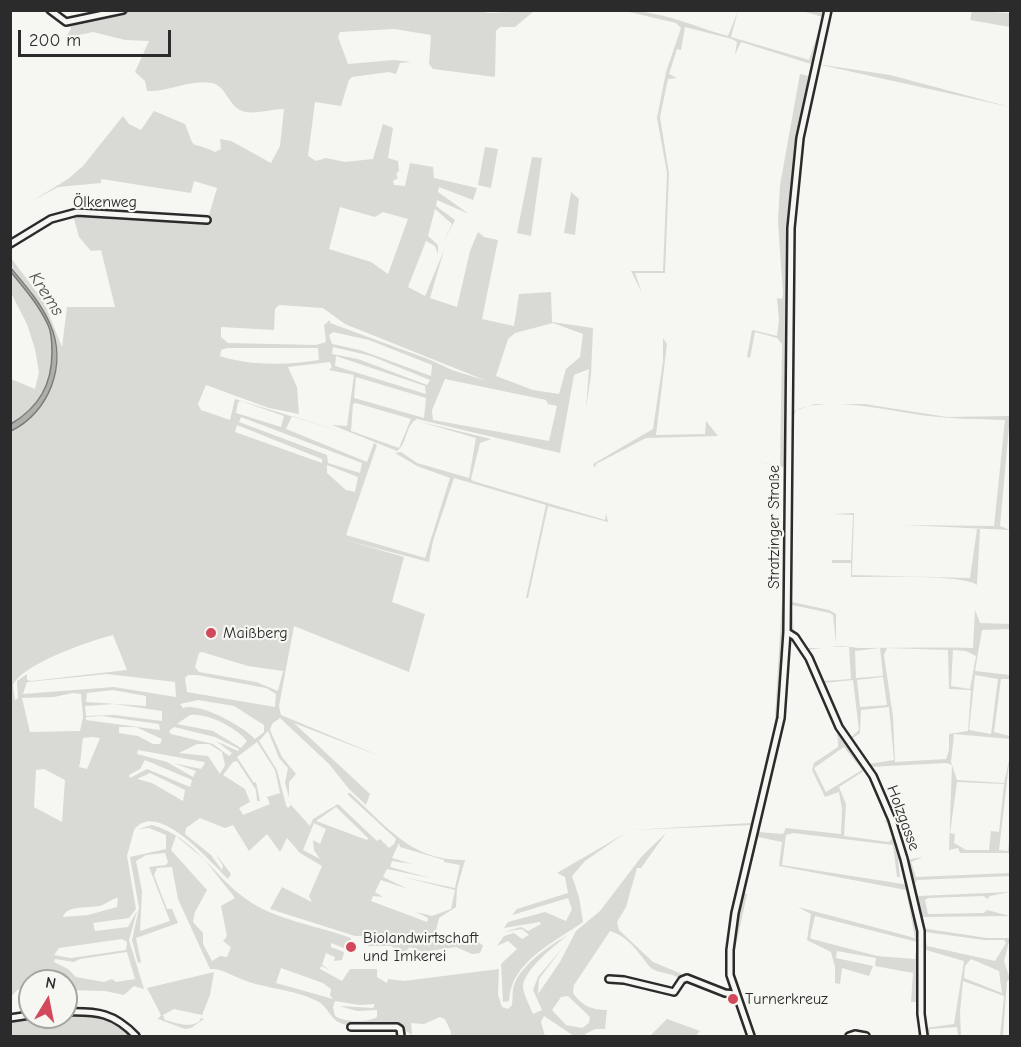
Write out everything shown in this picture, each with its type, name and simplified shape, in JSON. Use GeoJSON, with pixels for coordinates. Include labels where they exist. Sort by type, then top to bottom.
{"type":"FeatureCollection","features":[{"type":"Feature","properties":{"kind":"street"},"geometry":{"type":"LineString","coordinates":[[51,10],[66,22],[123,10]]}},
{"type":"Feature","properties":{"kind":"street","name":"Stratzinger Straße"},"geometry":{"type":"LineString","coordinates":[[750,1036],[735,994],[729,963],[735,913],[778,736],[787,632],[791,228],[800,138],[828,10]]}},
{"type":"Feature","properties":{"kind":"street","name":"Ölkenweg"},"geometry":{"type":"LineString","coordinates":[[10,244],[51,219],[77,212],[207,220]]}},
{"type":"Feature","properties":{"kind":"street","name":"Holzgasse"},"geometry":{"type":"LineString","coordinates":[[787,632],[795,638],[809,658],[839,727],[873,776],[892,820],[921,932],[921,1006],[924,1036]]}},
{"type":"Feature","properties":{"kind":"street"},"geometry":{"type":"LineString","coordinates":[[609,979],[624,980],[674,992],[682,980],[687,978],[725,993],[735,994]]}},
{"type":"Feature","properties":{"kind":"street"},"geometry":{"type":"LineString","coordinates":[[78,1012],[111,1016],[120,1020],[136,1036]]}},
{"type":"Feature","properties":{"kind":"street"},"geometry":{"type":"LineString","coordinates":[[351,1027],[397,1027],[401,1036]]}},
{"type":"Feature","properties":{"kind":"street"},"geometry":{"type":"LineString","coordinates":[[849,1036],[855,1034],[866,1036]]}},
{"type":"Feature","properties":{"kind":"shaded area"},"geometry":{"type":"Polygon","coordinates":[[[128,10],[472,10],[489,13],[534,11],[515,27],[500,27],[496,31],[495,77],[433,69],[429,64],[431,35],[394,29],[340,32],[338,37],[348,64],[394,60],[411,62],[400,63],[396,74],[389,72],[352,77],[341,106],[315,102],[308,156],[316,161],[326,158],[345,162],[373,159],[383,124],[393,128],[388,158],[398,161],[399,171],[396,174],[398,178],[393,181],[394,185],[405,186],[410,163],[433,167],[434,178],[477,188],[473,200],[439,187],[438,192],[469,214],[437,200],[436,206],[455,220],[443,243],[452,224],[435,209],[428,236],[438,245],[438,254],[435,246],[426,241],[408,287],[425,296],[444,250],[430,298],[457,307],[470,251],[478,232],[484,237],[498,240],[482,319],[514,326],[519,294],[551,292],[552,322],[593,328],[591,374],[586,409],[589,369],[574,375],[560,453],[417,419],[410,425],[401,448],[397,451],[332,425],[347,426],[354,375],[329,370],[332,367],[330,362],[288,367],[297,387],[299,414],[269,408],[206,385],[198,404],[201,410],[230,420],[235,399],[292,416],[286,429],[367,462],[374,443],[377,445],[346,535],[425,558],[450,478],[417,466],[395,453],[401,452],[417,463],[469,478],[476,438],[417,421],[491,439],[480,443],[471,479],[473,481],[605,520],[606,514],[608,522],[548,506],[528,598],[526,598],[546,505],[454,478],[433,541],[429,562],[345,540],[404,557],[392,602],[425,614],[409,672],[294,626],[279,706],[281,715],[382,757],[294,723],[370,794],[366,805],[349,789],[329,764],[280,718],[272,724],[270,730],[282,757],[296,774],[289,782],[289,797],[285,783],[288,768],[279,758],[268,731],[259,741],[277,770],[286,805],[288,808],[291,805],[310,826],[313,819],[338,804],[377,841],[380,839],[389,848],[396,839],[347,794],[350,793],[388,829],[414,848],[446,859],[465,860],[457,888],[456,907],[439,918],[434,938],[416,941],[401,936],[355,936],[270,909],[282,887],[312,902],[309,896],[322,866],[300,853],[287,838],[280,852],[267,834],[249,851],[233,825],[225,828],[200,818],[186,828],[185,834],[211,855],[222,870],[223,866],[215,853],[231,874],[228,879],[197,848],[170,827],[156,822],[144,822],[134,830],[127,856],[136,909],[129,918],[93,923],[95,931],[128,927],[137,911],[129,940],[144,989],[134,986],[124,995],[105,991],[78,990],[78,977],[104,982],[112,979],[116,982],[135,979],[127,952],[80,959],[74,962],[55,959],[54,962],[68,969],[18,969],[18,990],[11,997],[11,431],[28,417],[42,398],[55,372],[56,358],[52,330],[39,304],[15,272],[11,258],[44,302],[62,347],[67,307],[115,307],[101,250],[91,251],[79,237],[73,215],[207,222],[217,188],[194,181],[191,193],[101,179],[101,183],[58,187],[32,201],[68,179],[83,166],[123,116],[129,124],[141,130],[154,111],[185,124],[194,144],[215,152],[221,149],[220,139],[231,141],[271,163],[280,146],[284,109],[242,111],[233,105],[221,88],[212,83],[204,82],[147,91],[145,81],[135,72],[149,41],[125,40],[93,32],[65,38],[71,29],[70,24],[128,10]],[[340,207],[329,249],[371,262],[388,274],[408,219],[383,212],[375,217],[340,207]],[[279,305],[275,309],[274,330],[221,327],[221,337],[228,343],[316,345],[326,342],[324,325],[330,320],[330,323],[452,370],[487,381],[345,324],[323,308],[279,305]],[[553,323],[515,333],[508,339],[496,376],[533,390],[559,394],[566,369],[580,357],[583,334],[553,323]],[[333,332],[329,335],[332,344],[360,350],[431,376],[432,365],[369,340],[333,332]],[[333,347],[332,354],[358,359],[427,385],[430,380],[371,356],[333,347]],[[227,348],[221,350],[220,356],[243,362],[282,364],[319,360],[318,348],[227,348]],[[336,356],[335,366],[426,394],[425,386],[336,356]],[[356,377],[354,398],[424,418],[426,398],[356,377]],[[445,379],[432,410],[433,420],[549,441],[557,406],[548,404],[546,400],[445,379]],[[241,401],[238,402],[236,413],[281,427],[284,416],[241,401]],[[353,404],[351,431],[399,448],[411,419],[353,404]],[[241,417],[239,422],[327,455],[328,463],[360,473],[362,463],[241,417]],[[237,425],[235,432],[322,463],[322,459],[237,425]],[[327,465],[327,473],[346,490],[355,492],[358,477],[327,465]],[[113,635],[57,654],[28,670],[18,678],[13,686],[15,700],[18,698],[17,681],[27,674],[27,680],[31,681],[127,670],[113,635]],[[202,652],[199,653],[195,667],[199,672],[256,682],[278,691],[283,671],[248,666],[202,652]],[[107,674],[27,682],[23,694],[114,687],[176,697],[175,682],[107,674]],[[188,675],[185,678],[187,692],[275,707],[276,694],[266,688],[197,675],[188,675]],[[113,690],[87,693],[86,702],[146,706],[146,696],[113,690]],[[81,694],[22,698],[30,732],[80,731],[83,717],[81,694]],[[198,700],[180,704],[183,708],[190,707],[210,712],[231,722],[255,739],[264,732],[264,725],[234,706],[198,700]],[[114,704],[85,706],[86,716],[114,715],[162,721],[162,711],[114,704]],[[190,715],[177,724],[213,731],[241,748],[247,741],[229,726],[205,716],[190,715]],[[102,716],[86,717],[86,720],[160,730],[159,724],[102,716]],[[119,727],[119,733],[138,736],[153,744],[160,744],[162,739],[136,727],[119,727]],[[174,727],[169,731],[171,734],[213,744],[229,756],[232,753],[216,741],[238,751],[239,749],[215,737],[174,727]],[[83,738],[79,767],[87,769],[100,738],[83,738]],[[257,742],[237,757],[254,783],[256,782],[260,801],[257,801],[256,790],[237,761],[233,762],[223,775],[245,789],[250,802],[239,808],[243,815],[270,804],[267,797],[280,793],[275,770],[257,742]],[[197,744],[179,753],[208,756],[220,774],[225,765],[222,752],[209,744],[197,744]],[[138,750],[137,754],[167,762],[193,777],[196,771],[173,763],[201,769],[204,762],[138,750]],[[145,760],[140,769],[129,775],[130,778],[147,769],[190,787],[192,780],[145,760]],[[44,769],[36,770],[34,807],[62,822],[65,780],[44,769]],[[150,773],[137,779],[152,783],[183,801],[185,790],[150,773]],[[336,807],[316,821],[367,840],[368,838],[336,807]],[[314,823],[303,850],[320,859],[314,850],[313,840],[320,844],[326,829],[314,823]],[[399,843],[392,858],[412,864],[392,861],[390,867],[430,878],[387,869],[383,877],[408,889],[381,880],[375,892],[383,897],[373,896],[371,901],[427,922],[428,918],[416,912],[432,916],[451,909],[455,890],[403,877],[455,888],[460,865],[400,847],[399,843]],[[118,898],[100,906],[68,910],[63,917],[88,915],[117,907],[118,898]],[[122,939],[59,948],[54,955],[71,958],[126,950],[127,942],[122,939]]]}},
{"type":"Feature","properties":{"kind":"shaded area"},"geometry":{"type":"Polygon","coordinates":[[[625,11],[664,16],[728,36],[738,11],[731,37],[809,60],[823,17],[802,11],[826,11],[798,137],[789,228],[785,465],[782,467],[756,461],[780,466],[782,344],[777,338],[755,332],[750,358],[747,357],[752,330],[777,336],[779,320],[777,298],[782,299],[783,294],[778,222],[780,185],[800,74],[808,76],[811,64],[741,42],[735,55],[737,42],[732,39],[685,27],[681,50],[677,49],[669,74],[677,78],[668,79],[660,117],[669,173],[665,273],[635,273],[642,293],[631,271],[663,271],[667,173],[657,118],[666,72],[681,28],[676,23],[625,11]]]}},
{"type":"Feature","properties":{"kind":"shaded area"},"geometry":{"type":"Polygon","coordinates":[[[972,11],[1010,13],[1010,27],[970,20],[972,11]]]}},
{"type":"Feature","properties":{"kind":"shaded area"},"geometry":{"type":"Polygon","coordinates":[[[817,64],[890,75],[1010,107],[817,64]]]}},
{"type":"Feature","properties":{"kind":"shaded area"},"geometry":{"type":"Polygon","coordinates":[[[485,147],[498,149],[491,188],[478,185],[485,147]]]}},
{"type":"Feature","properties":{"kind":"shaded area"},"geometry":{"type":"Polygon","coordinates":[[[532,157],[542,158],[531,236],[517,233],[532,157]]]}},
{"type":"Feature","properties":{"kind":"shaded area"},"geometry":{"type":"Polygon","coordinates":[[[571,192],[579,199],[575,235],[564,233],[571,192]]]}},
{"type":"Feature","properties":{"kind":"shaded area","name":"Krems"},"geometry":{"type":"Polygon","coordinates":[[[10,267],[46,316],[55,339],[57,355],[52,386],[45,400],[24,423],[11,431],[11,424],[29,410],[42,394],[50,375],[52,349],[50,331],[44,318],[11,272],[10,267]]]}},
{"type":"Feature","properties":{"kind":"shaded area"},"geometry":{"type":"Polygon","coordinates":[[[10,272],[31,297],[44,318],[52,338],[50,375],[42,394],[29,410],[11,424],[11,379],[35,389],[39,372],[27,324],[11,293],[10,272]]]}},
{"type":"Feature","properties":{"kind":"shaded area"},"geometry":{"type":"Polygon","coordinates":[[[663,338],[667,344],[656,435],[705,434],[706,421],[718,436],[646,438],[596,464],[595,468],[593,464],[653,429],[663,361],[663,338]]]}},
{"type":"Feature","properties":{"kind":"shaded area"},"geometry":{"type":"Polygon","coordinates":[[[841,404],[864,404],[947,417],[1010,416],[1000,526],[1010,530],[904,525],[994,526],[1005,420],[942,417],[841,404]]]}},
{"type":"Feature","properties":{"kind":"shaded area"},"geometry":{"type":"Polygon","coordinates":[[[796,410],[793,417],[790,514],[791,412],[796,410]]]}},
{"type":"Feature","properties":{"kind":"shaded area"},"geometry":{"type":"Polygon","coordinates":[[[854,513],[852,575],[970,578],[977,529],[980,529],[977,585],[955,579],[851,577],[851,563],[832,563],[832,560],[851,560],[853,515],[832,514],[854,513]]]}},
{"type":"Feature","properties":{"kind":"shaded area"},"geometry":{"type":"Polygon","coordinates":[[[790,519],[793,519],[792,602],[829,610],[836,614],[836,644],[833,615],[830,613],[792,605],[794,634],[790,628],[790,519]]]}},
{"type":"Feature","properties":{"kind":"shaded area"},"geometry":{"type":"Polygon","coordinates":[[[784,566],[784,633],[779,718],[753,825],[632,830],[751,823],[774,735],[784,566]]]}},
{"type":"Feature","properties":{"kind":"shaded area"},"geometry":{"type":"Polygon","coordinates":[[[975,610],[980,623],[1010,624],[1010,629],[982,630],[975,671],[1010,675],[1010,679],[1001,679],[994,732],[1010,736],[1010,739],[954,734],[952,765],[946,763],[869,767],[868,764],[894,760],[889,707],[861,710],[860,733],[849,741],[805,648],[822,648],[807,650],[823,681],[851,679],[849,647],[831,647],[844,646],[973,648],[975,610]],[[880,648],[855,651],[856,678],[883,676],[880,648]],[[887,648],[884,655],[893,717],[895,762],[946,759],[949,750],[949,734],[968,731],[971,690],[949,689],[948,650],[887,648]],[[953,650],[951,686],[970,689],[976,656],[966,651],[953,650]],[[975,675],[969,730],[991,734],[998,679],[975,675]],[[883,677],[857,680],[860,707],[887,705],[883,677]],[[853,680],[824,683],[844,728],[851,737],[859,730],[853,680]]]}},
{"type":"Feature","properties":{"kind":"shaded area"},"geometry":{"type":"Polygon","coordinates":[[[790,637],[785,719],[758,832],[783,834],[786,828],[841,834],[842,809],[839,792],[825,797],[812,770],[814,763],[838,747],[836,728],[815,672],[838,728],[867,769],[839,787],[846,804],[844,836],[889,842],[892,838],[887,823],[884,821],[890,820],[903,859],[898,860],[900,877],[897,877],[893,845],[793,833],[786,835],[782,865],[909,885],[920,932],[920,1002],[911,1002],[913,973],[875,966],[876,958],[837,951],[836,958],[873,966],[869,976],[842,968],[840,984],[835,983],[835,967],[831,952],[807,940],[811,914],[798,907],[915,938],[906,890],[779,866],[782,842],[758,837],[744,893],[747,894],[735,950],[732,950],[737,913],[780,736],[790,637]],[[844,747],[814,768],[826,792],[862,770],[844,747]],[[815,916],[810,937],[812,939],[877,956],[915,959],[917,942],[815,916]]]}},
{"type":"Feature","properties":{"kind":"shaded area"},"geometry":{"type":"Polygon","coordinates":[[[1010,756],[999,850],[1008,851],[1010,830],[1010,853],[960,853],[958,848],[949,850],[952,765],[957,780],[1004,783],[1010,756]],[[957,782],[950,833],[955,834],[954,843],[966,850],[989,850],[991,831],[999,832],[1004,784],[957,782]]]}},
{"type":"Feature","properties":{"kind":"shaded area"},"geometry":{"type":"Polygon","coordinates":[[[152,825],[167,831],[180,838],[192,847],[203,858],[176,836],[171,850],[207,890],[195,912],[193,922],[203,933],[203,944],[212,961],[220,956],[227,957],[231,947],[223,941],[227,936],[221,906],[235,898],[205,860],[246,899],[271,913],[351,938],[350,944],[345,943],[344,948],[331,943],[331,947],[344,952],[342,960],[334,961],[335,957],[326,953],[322,965],[330,970],[321,966],[320,969],[342,981],[350,969],[377,969],[377,977],[387,983],[388,979],[404,981],[499,969],[498,995],[502,1007],[508,1009],[512,1005],[514,985],[523,970],[545,950],[568,935],[541,958],[525,980],[524,993],[533,1014],[542,1010],[533,990],[538,977],[563,947],[539,979],[538,994],[560,962],[576,931],[600,911],[642,856],[666,833],[641,868],[637,868],[626,907],[617,922],[619,930],[653,962],[682,974],[680,979],[652,969],[628,941],[610,931],[574,985],[573,993],[584,1004],[592,1008],[607,1010],[605,1029],[595,1029],[585,1034],[586,1036],[574,1036],[544,1016],[541,1022],[545,1036],[450,1036],[451,1032],[445,1019],[440,1017],[424,1024],[411,1023],[412,1035],[395,1027],[340,1023],[321,1003],[308,997],[210,969],[178,899],[172,867],[157,868],[154,875],[167,909],[172,909],[178,923],[136,938],[141,962],[138,963],[132,940],[139,908],[130,857],[166,849],[166,835],[149,828],[138,829],[152,825]],[[165,853],[146,855],[136,861],[142,891],[140,931],[170,921],[149,867],[166,865],[168,862],[165,853]],[[281,968],[276,983],[333,999],[330,995],[331,989],[323,983],[281,968]],[[568,996],[561,997],[552,1010],[566,1025],[582,1028],[589,1023],[590,1017],[568,996]],[[335,1001],[333,1007],[335,1016],[350,1021],[362,1021],[377,1017],[377,1010],[357,1011],[339,1006],[373,1008],[375,1004],[360,1005],[335,1001]]]}},
{"type":"Feature","properties":{"kind":"shaded area"},"geometry":{"type":"Polygon","coordinates":[[[624,834],[585,861],[572,876],[579,897],[583,922],[548,945],[526,964],[517,975],[509,1001],[503,1002],[501,964],[517,949],[508,941],[497,946],[504,936],[514,933],[522,939],[529,935],[522,929],[504,932],[521,927],[528,931],[541,924],[540,922],[504,928],[508,922],[545,912],[566,921],[572,909],[568,898],[512,915],[517,909],[568,893],[565,877],[557,873],[624,834]]]}},
{"type":"Feature","properties":{"kind":"shaded area"},"geometry":{"type":"Polygon","coordinates":[[[923,857],[911,862],[916,877],[1010,873],[1010,876],[917,880],[915,883],[918,896],[1010,892],[990,896],[987,899],[984,896],[928,898],[925,900],[928,914],[984,913],[987,910],[1010,916],[919,917],[907,863],[911,859],[923,857]]]}},
{"type":"Feature","properties":{"kind":"shaded area"},"geometry":{"type":"Polygon","coordinates":[[[921,928],[987,938],[1010,938],[1004,961],[1010,979],[1007,981],[1003,1036],[1000,1036],[1004,996],[963,981],[960,1012],[961,1036],[958,1036],[957,1027],[930,1029],[930,1036],[918,1036],[918,1029],[954,1024],[964,961],[926,950],[922,983],[921,928]],[[925,932],[927,946],[995,961],[1006,943],[1004,940],[984,940],[925,932]],[[971,959],[965,966],[964,978],[1002,993],[999,971],[971,959]]]}},
{"type":"Feature","properties":{"kind":"shaded area"},"geometry":{"type":"Polygon","coordinates":[[[465,935],[476,939],[483,946],[480,953],[472,954],[456,947],[423,952],[410,947],[404,953],[391,946],[368,946],[369,939],[389,938],[422,944],[465,935]]]}},
{"type":"Feature","properties":{"kind":"shaded area"},"geometry":{"type":"Polygon","coordinates":[[[214,972],[210,995],[202,1015],[174,1009],[163,1015],[165,1020],[186,1025],[195,1024],[201,1018],[204,1019],[191,1028],[185,1029],[158,1019],[161,1015],[147,988],[214,972]]]}},
{"type":"Feature","properties":{"kind":"shaded area"},"geometry":{"type":"Polygon","coordinates":[[[78,1014],[94,1015],[118,1024],[132,1036],[11,1036],[10,1020],[18,1020],[18,1029],[78,1029],[78,1014]]]}},
{"type":"Feature","properties":{"kind":"shaded area"},"geometry":{"type":"Polygon","coordinates":[[[667,1019],[700,1031],[696,1036],[650,1036],[667,1019]]]}},
{"type":"Feature","properties":{"kind":"place","name":"Maißberg"},"geometry":{"type":"Point","coordinates":[211,633]}},
{"type":"Feature","properties":{"kind":"place","name":"Biolandwirtschaft und Imkerei"},"geometry":{"type":"Point","coordinates":[351,947]}},
{"type":"Feature","properties":{"kind":"place","name":"Turnerkreuz"},"geometry":{"type":"Point","coordinates":[733,999]}}]}
